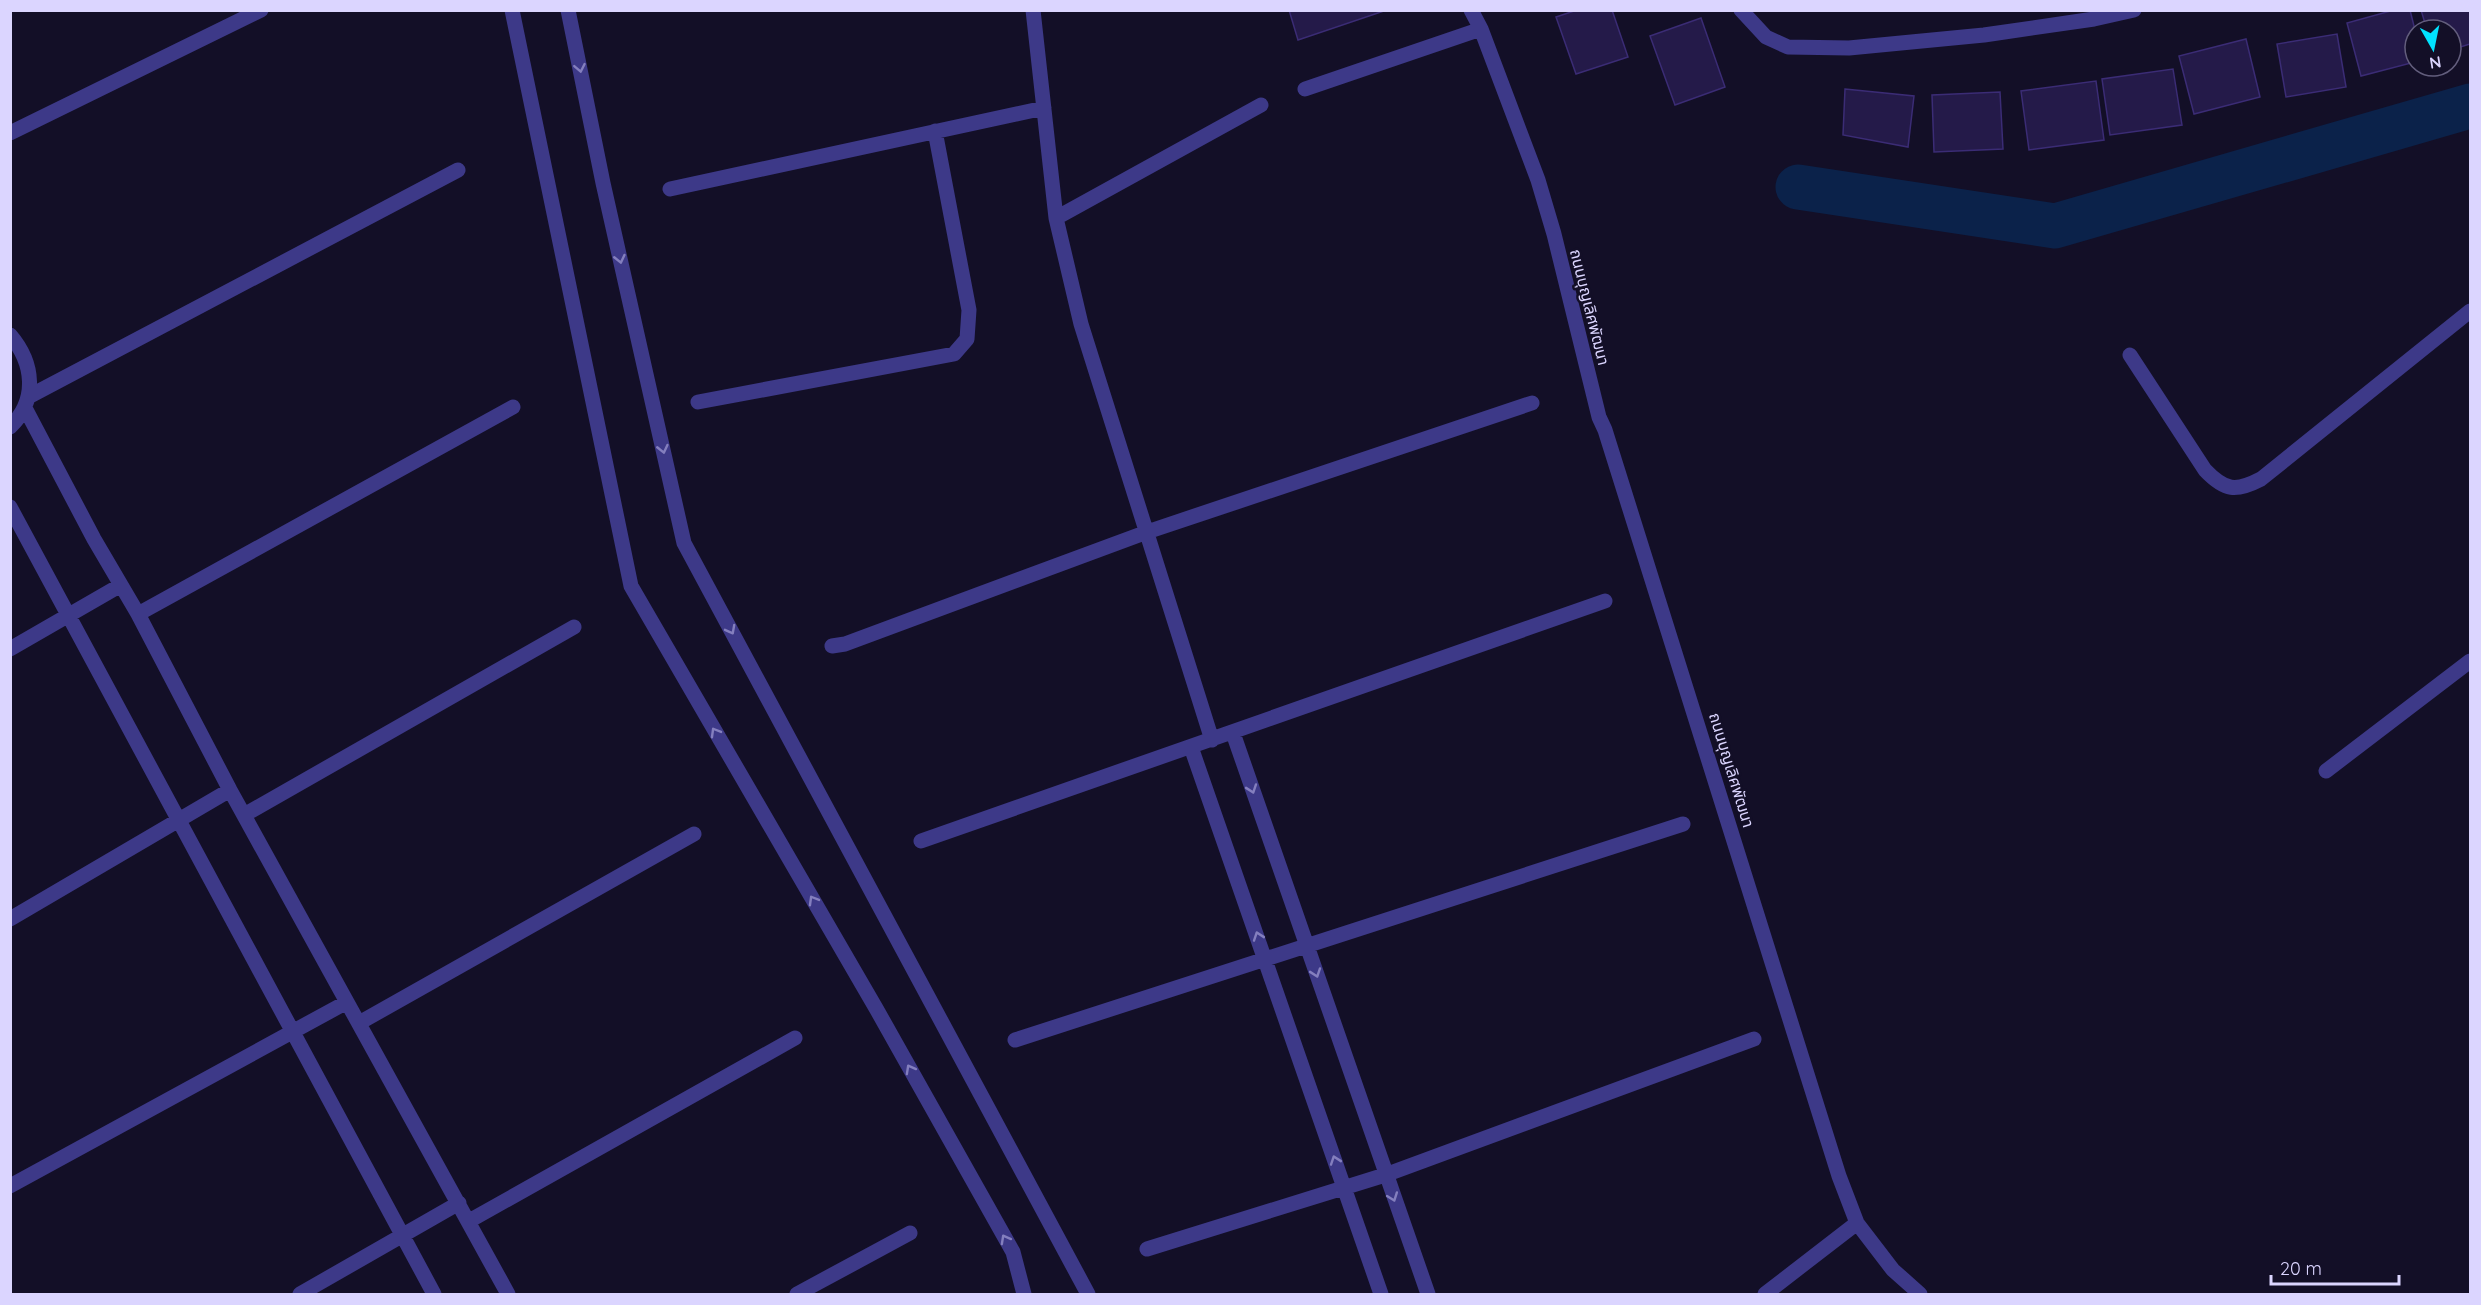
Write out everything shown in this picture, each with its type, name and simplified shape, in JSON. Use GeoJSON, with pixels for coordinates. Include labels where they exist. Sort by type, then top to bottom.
{"type":"FeatureCollection","features":[{"type":"Feature","properties":{"kind":"street"},"geometry":{"type":"LineString","coordinates":[[10,133],[261,10]]}},
{"type":"Feature","properties":{"kind":"street"},"geometry":{"type":"LineString","coordinates":[[512,10],[631,586],[877,1010],[1007,1242],[1024,1294]]}},
{"type":"Feature","properties":{"kind":"street"},"geometry":{"type":"LineString","coordinates":[[568,10],[603,183],[684,543],[1088,1294]]}},
{"type":"Feature","properties":{"kind":"street"},"geometry":{"type":"LineString","coordinates":[[1032,10],[1056,218],[1081,324],[1212,740]]}},
{"type":"Feature","properties":{"kind":"street","name":"ถนนบุญเลิศพัฒนา"},"geometry":{"type":"LineString","coordinates":[[1471,10],[1481,29],[1538,180],[1554,234],[1599,417],[1652,575],[1836,1165],[1857,1223],[1893,1270],[1920,1294]]}},
{"type":"Feature","properties":{"kind":"street"},"geometry":{"type":"LineString","coordinates":[[1741,10],[1766,37],[1788,47],[1849,48],[1984,35],[2094,19],[2134,10]]}},
{"type":"Feature","properties":{"kind":"street"},"geometry":{"type":"LineString","coordinates":[[1305,89],[1481,29]]}},
{"type":"Feature","properties":{"kind":"street"},"geometry":{"type":"LineString","coordinates":[[1056,218],[1261,105]]}},
{"type":"Feature","properties":{"kind":"street"},"geometry":{"type":"LineString","coordinates":[[670,189],[1044,108]]}},
{"type":"Feature","properties":{"kind":"street"},"geometry":{"type":"LineString","coordinates":[[698,402],[954,354],[967,339],[969,310],[935,131]]}},
{"type":"Feature","properties":{"kind":"street"},"geometry":{"type":"LineString","coordinates":[[26,403],[458,170]]}},
{"type":"Feature","properties":{"kind":"street"},"geometry":{"type":"LineString","coordinates":[[2130,355],[2205,470],[2216,482],[2235,489],[2246,487],[2261,479],[2470,311]]}},
{"type":"Feature","properties":{"kind":"street"},"geometry":{"type":"LineString","coordinates":[[10,335],[22,349],[29,368],[31,389],[26,403],[10,427]]}},
{"type":"Feature","properties":{"kind":"street"},"geometry":{"type":"LineString","coordinates":[[26,403],[230,790],[508,1294]]}},
{"type":"Feature","properties":{"kind":"street"},"geometry":{"type":"LineString","coordinates":[[832,646],[845,644],[1147,532],[1532,403]]}},
{"type":"Feature","properties":{"kind":"street"},"geometry":{"type":"LineString","coordinates":[[138,614],[513,407]]}},
{"type":"Feature","properties":{"kind":"street"},"geometry":{"type":"LineString","coordinates":[[10,507],[434,1294]]}},
{"type":"Feature","properties":{"kind":"street"},"geometry":{"type":"LineString","coordinates":[[10,650],[121,585]]}},
{"type":"Feature","properties":{"kind":"street"},"geometry":{"type":"LineString","coordinates":[[921,842],[1605,601]]}},
{"type":"Feature","properties":{"kind":"street"},"geometry":{"type":"LineString","coordinates":[[244,815],[574,627]]}},
{"type":"Feature","properties":{"kind":"street"},"geometry":{"type":"LineString","coordinates":[[2326,771],[2470,661]]}},
{"type":"Feature","properties":{"kind":"street"},"geometry":{"type":"LineString","coordinates":[[1233,733],[1428,1294]]}},
{"type":"Feature","properties":{"kind":"street"},"geometry":{"type":"LineString","coordinates":[[1191,747],[1381,1294]]}},
{"type":"Feature","properties":{"kind":"street"},"geometry":{"type":"LineString","coordinates":[[10,919],[230,790]]}},
{"type":"Feature","properties":{"kind":"street"},"geometry":{"type":"LineString","coordinates":[[1015,1040],[1683,824]]}},
{"type":"Feature","properties":{"kind":"street"},"geometry":{"type":"LineString","coordinates":[[359,1023],[694,834]]}},
{"type":"Feature","properties":{"kind":"street"},"geometry":{"type":"LineString","coordinates":[[10,1186],[347,1002]]}},
{"type":"Feature","properties":{"kind":"street"},"geometry":{"type":"LineString","coordinates":[[469,1221],[795,1038]]}},
{"type":"Feature","properties":{"kind":"street"},"geometry":{"type":"LineString","coordinates":[[1147,1249],[1345,1188],[1754,1039]]}},
{"type":"Feature","properties":{"kind":"street"},"geometry":{"type":"LineString","coordinates":[[300,1294],[459,1203]]}},
{"type":"Feature","properties":{"kind":"street"},"geometry":{"type":"LineString","coordinates":[[1765,1294],[1857,1223]]}},
{"type":"Feature","properties":{"kind":"street"},"geometry":{"type":"LineString","coordinates":[[797,1294],[910,1233]]}},
{"type":"Feature","properties":{"kind":"building"},"geometry":{"type":"Polygon","coordinates":[[[1289,10],[1384,10],[1384,11],[1298,40],[1289,10]]]}},
{"type":"Feature","properties":{"kind":"building"},"geometry":{"type":"Polygon","coordinates":[[[1577,10],[1612,10],[1628,57],[1576,74],[1556,17],[1577,10]]]}},
{"type":"Feature","properties":{"kind":"building"},"geometry":{"type":"Polygon","coordinates":[[[2394,10],[2410,10],[2412,18],[2403,18],[2403,65],[2361,76],[2347,23],[2394,10]]]}},
{"type":"Feature","properties":{"kind":"building"},"geometry":{"type":"Polygon","coordinates":[[[2421,10],[2470,10],[2470,44],[2463,46],[2463,18],[2423,18],[2421,10]]]}},
{"type":"Feature","properties":{"kind":"building"},"geometry":{"type":"Polygon","coordinates":[[[1701,18],[1725,87],[1675,105],[1650,36],[1701,18]]]}},
{"type":"Feature","properties":{"kind":"building"},"geometry":{"type":"Polygon","coordinates":[[[2337,34],[2346,87],[2286,97],[2277,44],[2337,34]]]}},
{"type":"Feature","properties":{"kind":"building"},"geometry":{"type":"Polygon","coordinates":[[[2246,39],[2260,97],[2194,114],[2179,56],[2246,39]]]}},
{"type":"Feature","properties":{"kind":"building"},"geometry":{"type":"Polygon","coordinates":[[[2173,69],[2182,125],[2110,135],[2102,79],[2173,69]]]}},
{"type":"Feature","properties":{"kind":"building"},"geometry":{"type":"Polygon","coordinates":[[[2096,81],[2104,140],[2029,150],[2021,91],[2096,81]]]}},
{"type":"Feature","properties":{"kind":"building"},"geometry":{"type":"Polygon","coordinates":[[[1845,89],[1914,96],[1908,147],[1843,135],[1845,89]]]}},
{"type":"Feature","properties":{"kind":"building"},"geometry":{"type":"Polygon","coordinates":[[[2000,92],[2003,149],[1934,152],[1932,95],[2000,92]]]}},
{"type":"Feature","properties":{"kind":"waterway"},"geometry":{"type":"LineString","coordinates":[[1798,187],[2055,226],[2470,106]]}}]}
